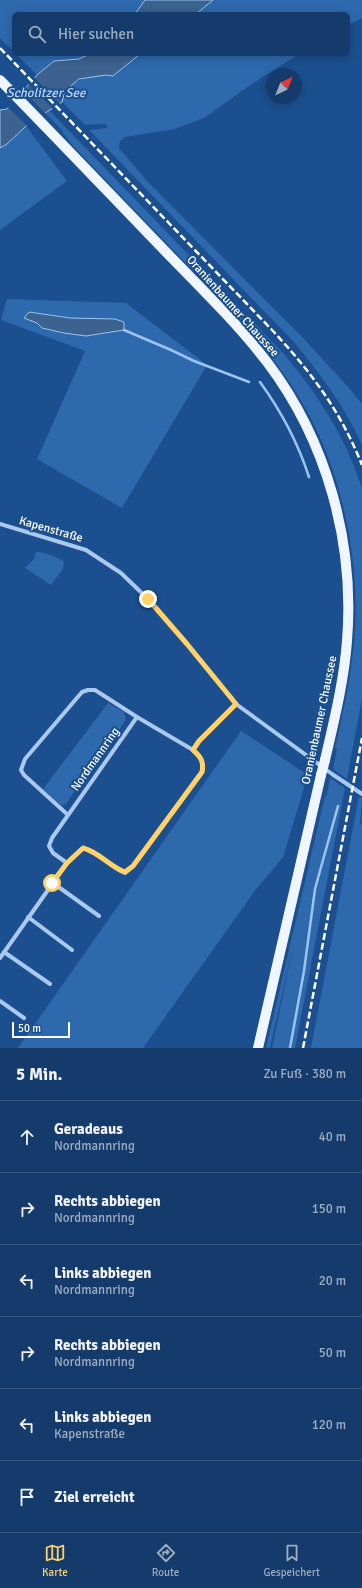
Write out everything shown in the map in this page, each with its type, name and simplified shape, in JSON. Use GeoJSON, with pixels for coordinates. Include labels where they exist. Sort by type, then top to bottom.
{"type":"FeatureCollection","features":[{"type":"Feature","properties":{"kind":"main road","name":"Oranienbaumer Chaussee"},"geometry":{"type":"LineString","coordinates":[[2,83],[228,316],[256,348],[268,363],[290,397],[316,448],[332,490],[339,519],[344,553],[348,601],[347,640],[343,676],[258,1048]]}},
{"type":"Feature","properties":{"kind":"street","name":"Kapenstraße"},"geometry":{"type":"LineString","coordinates":[[0,524],[86,550],[121,573],[152,604],[236,704],[362,794]]}},
{"type":"Feature","properties":{"kind":"street"},"geometry":{"type":"LineString","coordinates":[[0,958],[67,863],[83,848],[89,849],[116,869],[125,872],[133,866],[202,772],[204,764],[200,756],[193,750],[95,690],[82,692],[25,759],[22,770],[24,775],[68,815]]}},
{"type":"Feature","properties":{"kind":"street"},"geometry":{"type":"LineString","coordinates":[[193,750],[199,741],[236,704]]}},
{"type":"Feature","properties":{"kind":"street","name":"Nordmannring"},"geometry":{"type":"LineString","coordinates":[[67,863],[53,853],[49,846],[52,838],[137,717]]}},
{"type":"Feature","properties":{"kind":"street"},"geometry":{"type":"LineString","coordinates":[[52,883],[99,916]]}},
{"type":"Feature","properties":{"kind":"street"},"geometry":{"type":"LineString","coordinates":[[28,917],[72,950]]}},
{"type":"Feature","properties":{"kind":"street"},"geometry":{"type":"LineString","coordinates":[[4,952],[50,984]]}},
{"type":"Feature","properties":{"kind":"street"},"geometry":{"type":"LineString","coordinates":[[0,1001],[24,1018]]}},
{"type":"Feature","properties":{"kind":"shaded area"},"geometry":{"type":"Polygon","coordinates":[[[0,0],[145,0],[136,12],[12,12],[12,50],[0,38],[0,0]]]}},
{"type":"Feature","properties":{"kind":"shaded area"},"geometry":{"type":"Polygon","coordinates":[[[213,0],[362,0],[362,18],[350,24],[350,12],[198,12],[213,0]]]}},
{"type":"Feature","properties":{"kind":"shaded area"},"geometry":{"type":"Polygon","coordinates":[[[18,56],[85,56],[79,59],[54,61],[37,75],[18,56]]]}},
{"type":"Feature","properties":{"kind":"shaded area"},"geometry":{"type":"Polygon","coordinates":[[[138,56],[296,56],[277,68],[266,68],[266,75],[204,118],[175,129],[125,137],[120,141],[119,148],[149,183],[303,338],[350,389],[362,404],[362,445],[340,404],[293,341],[89,130],[107,128],[106,124],[85,125],[62,102],[66,90],[76,82],[88,77],[107,75],[113,76],[138,56]]]}},
{"type":"Feature","properties":{"kind":"shaded area"},"geometry":{"type":"Polygon","coordinates":[[[50,111],[284,354],[330,417],[348,452],[362,489],[362,698],[347,779],[333,769],[337,749],[335,748],[342,719],[354,647],[356,603],[354,573],[344,511],[336,481],[326,452],[314,425],[285,376],[252,333],[74,147],[63,131],[46,114],[50,111]]]}},
{"type":"Feature","properties":{"kind":"shaded area"},"geometry":{"type":"Polygon","coordinates":[[[26,126],[67,181],[0,230],[0,148],[7,144],[26,126]]]}},
{"type":"Feature","properties":{"kind":"shaded area"},"geometry":{"type":"Polygon","coordinates":[[[7,299],[126,303],[207,365],[122,508],[37,459],[85,351],[1,320],[7,299]]]}},
{"type":"Feature","properties":{"kind":"shaded area"},"geometry":{"type":"Polygon","coordinates":[[[36,552],[46,553],[64,561],[63,569],[51,585],[25,568],[34,559],[36,552]]]}},
{"type":"Feature","properties":{"kind":"shaded area"},"geometry":{"type":"Polygon","coordinates":[[[108,703],[124,712],[126,720],[65,805],[61,805],[43,789],[108,703]]]}},
{"type":"Feature","properties":{"kind":"shaded area"},"geometry":{"type":"Polygon","coordinates":[[[241,731],[308,775],[283,857],[254,892],[143,1048],[18,1048],[241,731]]]}},
{"type":"Feature","properties":{"kind":"shaded area"},"geometry":{"type":"Polygon","coordinates":[[[330,778],[345,788],[295,1048],[272,1048],[294,942],[270,1048],[266,1048],[325,796],[326,797],[327,794],[330,778]]]}},
{"type":"Feature","properties":{"kind":"shaded area"},"geometry":{"type":"Polygon","coordinates":[[[359,796],[362,798],[360,824],[362,825],[362,1048],[311,1048],[359,796]]]}},
{"type":"Feature","properties":{"kind":"water"},"geometry":{"type":"Polygon","coordinates":[[[145,0],[213,0],[198,12],[136,12],[145,0]]]}},
{"type":"Feature","properties":{"kind":"water","name":"Scholitzer See"},"geometry":{"type":"Polygon","coordinates":[[[85,56],[138,56],[113,76],[106,75],[79,79],[65,91],[62,102],[26,126],[7,144],[0,148],[0,110],[7,109],[37,75],[54,61],[79,59],[85,56]]]}},
{"type":"Feature","properties":{"kind":"water"},"geometry":{"type":"Polygon","coordinates":[[[29,312],[70,318],[115,319],[124,322],[124,330],[86,336],[64,333],[42,328],[37,323],[24,318],[29,312]]]}},
{"type":"Feature","properties":{"kind":"pier"},"geometry":{"type":"Polygon","coordinates":[[[33,76],[61,105],[54,110],[27,83],[33,76]]]}},
{"type":"Feature","properties":{"kind":"pier"},"geometry":{"type":"Polygon","coordinates":[[[22,89],[47,115],[28,127],[7,106],[22,89]]]}},
{"type":"Feature","properties":{"kind":"waterway"},"geometry":{"type":"LineString","coordinates":[[124,330],[194,361],[249,382]]}},
{"type":"Feature","properties":{"kind":"waterway"},"geometry":{"type":"LineString","coordinates":[[260,382],[275,404],[288,428],[300,452],[309,477]]}},
{"type":"Feature","properties":{"kind":"waterway"},"geometry":{"type":"LineString","coordinates":[[290,1048],[304,971],[315,889],[338,806]]}},
{"type":"Feature","properties":{"kind":"railway"},"geometry":{"type":"LineString","coordinates":[[0,48],[287,347],[313,378],[335,410],[362,465]]}},
{"type":"Feature","properties":{"kind":"railway"},"geometry":{"type":"LineString","coordinates":[[303,1048],[362,738]]}},
{"type":"Feature","properties":{"kind":"route"},"geometry":{"type":"LineString","coordinates":[[52,883],[67,863],[83,848],[89,849],[116,869],[125,872],[133,866],[202,772],[204,764],[200,756],[193,750],[199,741],[236,704],[148,599]]}}]}
